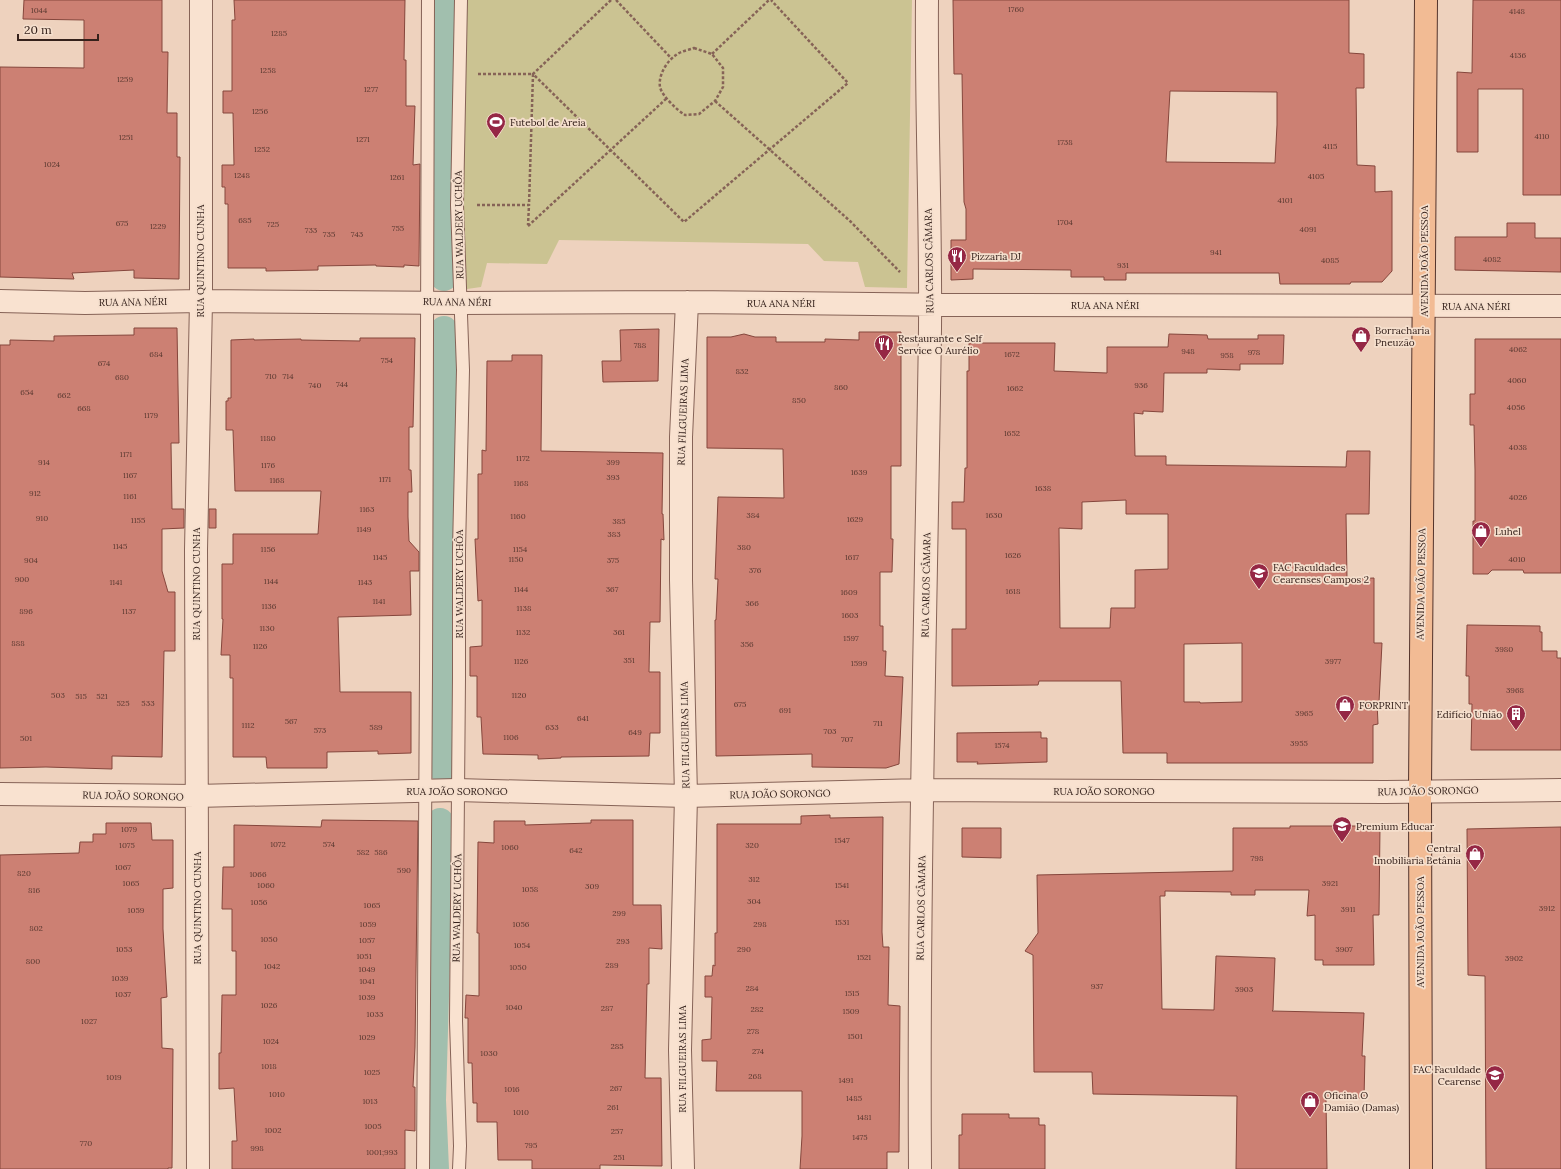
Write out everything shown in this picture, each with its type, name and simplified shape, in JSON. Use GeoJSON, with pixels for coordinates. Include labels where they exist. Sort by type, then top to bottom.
{"type":"FeatureCollection","features":[{"type":"Feature","properties":{"kind":"main road","name":"AVENIDA JOÃO PESSOA"},"geometry":{"type":"LineString","coordinates":[[1421,1169],[1420,790],[1426,0]]}},
{"type":"Feature","properties":{"kind":"street","name":"RUA QUINTINO CUNHA"},"geometry":{"type":"LineString","coordinates":[[198,1169],[196,550],[201,301],[201,0]]}},
{"type":"Feature","properties":{"kind":"street","name":"RUA CARLOS CÂMARA"},"geometry":{"type":"LineString","coordinates":[[920,1169],[919,1028],[922,790],[928,542],[930,304],[927,0]]}},
{"type":"Feature","properties":{"kind":"street","name":"RUA ANA NÉRI"},"geometry":{"type":"LineString","coordinates":[[0,301],[85,303],[201,301],[1561,306]]}},
{"type":"Feature","properties":{"kind":"street","name":"RUA FILGUEIRAS LIMA"},"geometry":{"type":"LineString","coordinates":[[683,1169],[680,1050],[686,796],[681,580],[681,437],[687,302]]}},
{"type":"Feature","properties":{"kind":"street","name":"RUA JOÃO SORONGO"},"geometry":{"type":"LineString","coordinates":[[0,794],[196,796],[458,790],[686,796],[922,790],[1361,792],[1420,790],[1561,790]]}},
{"type":"Feature","properties":{"kind":"lane"},"geometry":{"type":"LineString","coordinates":[[423,1169],[426,790],[428,0]]}},
{"type":"Feature","properties":{"kind":"lane","name":"RUA WALDERY UCHÔA"},"geometry":{"type":"LineString","coordinates":[[459,1169],[460,1146],[456,1020],[459,550],[463,370],[457,204],[461,0]]}},
{"type":"Feature","properties":{"kind":"path"},"geometry":{"type":"LineString","coordinates":[[460,74],[534,74],[611,0]]}},
{"type":"Feature","properties":{"kind":"path"},"geometry":{"type":"LineString","coordinates":[[616,0],[672,59]]}},
{"type":"Feature","properties":{"kind":"path"},"geometry":{"type":"LineString","coordinates":[[534,74],[684,222],[848,83],[770,0],[712,54]]}},
{"type":"Feature","properties":{"kind":"path"},"geometry":{"type":"LineString","coordinates":[[694,48],[712,54],[722,68],[723,87],[715,101],[699,114],[685,115],[673,107],[660,88],[660,80],[665,65],[672,59],[677,54],[694,48]]}},
{"type":"Feature","properties":{"kind":"path"},"geometry":{"type":"LineString","coordinates":[[534,74],[528,226],[668,98]]}},
{"type":"Feature","properties":{"kind":"path"},"geometry":{"type":"LineString","coordinates":[[715,101],[850,221],[900,272]]}},
{"type":"Feature","properties":{"kind":"path"},"geometry":{"type":"LineString","coordinates":[[457,204],[530,205]]}},
{"type":"Feature","properties":{"kind":"shaded area"},"geometry":{"type":"Polygon","coordinates":[[[466,0],[912,0],[907,288],[865,287],[858,262],[824,261],[808,244],[559,240],[547,264],[487,263],[481,287],[460,290],[466,0]]]}},
{"type":"Feature","properties":{"kind":"building"},"geometry":{"type":"Polygon","coordinates":[[[24,0],[162,0],[162,52],[168,52],[167,113],[177,113],[177,157],[180,157],[179,279],[134,278],[134,270],[72,273],[74,279],[0,277],[0,67],[84,68],[84,20],[23,19],[24,0]]]}},
{"type":"Feature","properties":{"kind":"building"},"geometry":{"type":"Polygon","coordinates":[[[234,0],[405,0],[404,60],[406,60],[406,106],[415,106],[413,165],[420,164],[419,266],[318,266],[318,270],[266,271],[266,268],[228,268],[228,204],[225,204],[225,187],[222,187],[222,165],[234,165],[233,113],[223,113],[223,91],[232,91],[232,20],[235,20],[234,0]]]}},
{"type":"Feature","properties":{"kind":"building"},"geometry":{"type":"Polygon","coordinates":[[[953,0],[1349,0],[1349,53],[1364,54],[1364,88],[1356,88],[1357,165],[1375,166],[1375,192],[1392,191],[1392,271],[1382,282],[1351,282],[1350,284],[1280,284],[1279,273],[1126,273],[1126,280],[1104,280],[1104,277],[1071,277],[1071,270],[973,269],[973,279],[951,280],[951,240],[966,240],[962,74],[954,74],[953,0]],[[1170,91],[1166,162],[1275,163],[1277,92],[1170,91]]]}},
{"type":"Feature","properties":{"kind":"building"},"geometry":{"type":"Polygon","coordinates":[[[1473,0],[1561,0],[1561,195],[1523,195],[1523,89],[1478,89],[1478,152],[1457,152],[1457,72],[1472,73],[1473,0]]]}},
{"type":"Feature","properties":{"kind":"building"},"geometry":{"type":"Polygon","coordinates":[[[1507,223],[1535,223],[1535,238],[1561,238],[1561,272],[1455,270],[1455,237],[1507,237],[1507,223]]]}},
{"type":"Feature","properties":{"kind":"building"},"geometry":{"type":"Polygon","coordinates":[[[134,328],[177,328],[179,443],[171,443],[172,509],[184,509],[184,528],[162,529],[162,571],[168,592],[175,592],[175,651],[164,651],[162,757],[112,756],[112,769],[46,767],[0,768],[0,345],[10,345],[10,340],[54,341],[54,336],[134,335],[134,328]]]}},
{"type":"Feature","properties":{"kind":"building"},"geometry":{"type":"Polygon","coordinates":[[[659,329],[658,381],[603,382],[602,361],[621,361],[620,330],[659,329]]]}},
{"type":"Feature","properties":{"kind":"building"},"geometry":{"type":"Polygon","coordinates":[[[859,332],[901,332],[901,466],[891,466],[891,539],[893,539],[892,572],[880,572],[880,626],[883,626],[883,651],[886,651],[885,676],[903,677],[899,764],[886,768],[812,767],[812,754],[716,756],[715,620],[718,579],[715,579],[718,497],[784,498],[783,449],[707,448],[707,337],[731,337],[744,334],[755,337],[776,337],[776,342],[825,342],[825,339],[859,340],[859,332]]]}},
{"type":"Feature","properties":{"kind":"building"},"geometry":{"type":"Polygon","coordinates":[[[1169,334],[1207,335],[1208,339],[1258,339],[1258,335],[1284,335],[1283,364],[1240,364],[1240,370],[1207,369],[1207,373],[1164,373],[1163,412],[1143,411],[1143,414],[1134,413],[1135,456],[1166,456],[1166,465],[1346,467],[1347,451],[1370,451],[1369,514],[1346,514],[1347,579],[1374,578],[1374,643],[1382,643],[1379,702],[1377,702],[1378,724],[1373,725],[1373,763],[1167,763],[1167,753],[1123,753],[1121,681],[1039,681],[1038,685],[952,686],[952,629],[966,629],[966,529],[952,529],[952,502],[964,502],[965,468],[967,468],[967,371],[969,371],[969,343],[1055,343],[1054,371],[1107,373],[1107,347],[1168,347],[1169,334]],[[1126,500],[1082,502],[1082,529],[1059,528],[1060,628],[1110,628],[1111,608],[1135,608],[1135,570],[1168,569],[1168,514],[1126,514],[1126,500]],[[1242,643],[1184,644],[1184,702],[1242,702],[1242,643]]]}},
{"type":"Feature","properties":{"kind":"building"},"geometry":{"type":"Polygon","coordinates":[[[360,338],[415,338],[413,427],[409,427],[409,470],[411,470],[412,492],[408,492],[408,517],[409,541],[419,552],[419,571],[410,571],[411,615],[338,617],[340,692],[411,692],[411,753],[378,754],[378,751],[327,752],[327,768],[267,768],[266,757],[233,757],[233,678],[230,678],[230,655],[221,655],[223,619],[222,564],[233,564],[233,534],[318,534],[321,491],[235,491],[233,430],[226,430],[226,401],[228,401],[228,398],[231,398],[231,340],[301,339],[360,341],[360,338]]]}},
{"type":"Feature","properties":{"kind":"building"},"geometry":{"type":"Polygon","coordinates":[[[1475,339],[1561,339],[1561,573],[1524,573],[1523,570],[1492,570],[1488,574],[1473,574],[1475,470],[1474,425],[1470,425],[1470,394],[1475,394],[1475,339]]]}},
{"type":"Feature","properties":{"kind":"building"},"geometry":{"type":"Polygon","coordinates":[[[512,355],[542,355],[541,451],[663,453],[662,514],[664,540],[661,539],[660,622],[650,622],[649,672],[660,672],[660,733],[650,733],[649,756],[561,757],[538,759],[538,755],[483,754],[481,717],[477,717],[477,676],[470,676],[470,647],[482,646],[482,600],[478,601],[475,539],[478,539],[478,474],[482,474],[482,450],[486,451],[487,361],[512,361],[512,355]]]}},
{"type":"Feature","properties":{"kind":"building"},"geometry":{"type":"Polygon","coordinates":[[[209,509],[216,509],[216,528],[209,528],[209,509]]]}},
{"type":"Feature","properties":{"kind":"building"},"geometry":{"type":"Polygon","coordinates":[[[1467,625],[1540,626],[1540,632],[1542,632],[1542,651],[1557,651],[1557,658],[1561,658],[1561,750],[1471,750],[1472,704],[1469,704],[1469,676],[1466,676],[1467,625]]]}},
{"type":"Feature","properties":{"kind":"building"},"geometry":{"type":"Polygon","coordinates":[[[1041,732],[1041,738],[1047,738],[1047,762],[977,764],[978,762],[957,762],[957,733],[1041,732]]]}},
{"type":"Feature","properties":{"kind":"building"},"geometry":{"type":"Polygon","coordinates":[[[830,815],[830,818],[883,817],[882,932],[883,947],[889,947],[888,1005],[900,1006],[899,1152],[887,1152],[887,1169],[800,1169],[802,1091],[716,1091],[717,1061],[702,1061],[702,1040],[711,1039],[712,997],[705,997],[705,976],[712,976],[713,965],[715,966],[715,933],[717,933],[717,824],[801,824],[801,816],[830,815]]]}},
{"type":"Feature","properties":{"kind":"building"},"geometry":{"type":"Polygon","coordinates":[[[322,820],[418,821],[415,1047],[413,1087],[415,1087],[415,1131],[405,1130],[405,1169],[232,1169],[232,1141],[237,1141],[234,1088],[219,1089],[222,995],[236,995],[236,951],[232,951],[232,909],[222,909],[223,867],[234,867],[234,825],[321,827],[322,820]]]}},
{"type":"Feature","properties":{"kind":"building"},"geometry":{"type":"Polygon","coordinates":[[[591,820],[633,820],[633,905],[661,905],[662,949],[649,948],[645,1078],[661,1078],[662,1166],[600,1165],[600,1169],[532,1169],[532,1160],[498,1160],[497,1122],[477,1122],[477,1103],[473,1103],[472,1063],[468,1063],[468,1018],[465,1018],[466,995],[479,996],[479,933],[477,933],[478,842],[494,843],[494,821],[525,821],[525,825],[591,823],[591,820]]]}},
{"type":"Feature","properties":{"kind":"building"},"geometry":{"type":"Polygon","coordinates":[[[106,823],[151,823],[152,840],[173,840],[173,888],[163,889],[163,929],[167,997],[161,998],[162,1048],[173,1049],[172,1168],[0,1169],[0,855],[79,853],[80,842],[93,842],[93,834],[106,834],[106,823]]]}},
{"type":"Feature","properties":{"kind":"building"},"geometry":{"type":"Polygon","coordinates":[[[1290,826],[1380,826],[1379,915],[1373,915],[1374,965],[1323,965],[1323,960],[1315,960],[1315,915],[1307,916],[1309,890],[1255,890],[1255,895],[1231,895],[1231,892],[1165,891],[1165,896],[1160,896],[1162,1009],[1214,1010],[1216,956],[1275,958],[1272,1011],[1364,1013],[1362,1056],[1365,1056],[1364,1098],[1326,1098],[1327,1169],[1236,1169],[1237,1096],[1093,1094],[1092,1072],[1034,1072],[1033,955],[1025,951],[1038,933],[1037,875],[1233,871],[1233,828],[1290,828],[1290,826]]]}},
{"type":"Feature","properties":{"kind":"building"},"geometry":{"type":"Polygon","coordinates":[[[1561,827],[1561,1169],[1486,1169],[1485,976],[1468,975],[1467,829],[1561,827]]]}},
{"type":"Feature","properties":{"kind":"building"},"geometry":{"type":"Polygon","coordinates":[[[962,828],[1001,828],[1001,858],[962,857],[962,828]]]}},
{"type":"Feature","properties":{"kind":"building"},"geometry":{"type":"Polygon","coordinates":[[[962,1114],[1009,1114],[1009,1118],[1039,1118],[1039,1125],[1045,1125],[1045,1169],[959,1169],[959,1135],[962,1135],[962,1114]]]}},
{"type":"Feature","properties":{"kind":"waterway"},"geometry":{"type":"LineString","coordinates":[[444,277],[443,144],[445,0]]}},
{"type":"Feature","properties":{"kind":"waterway"},"geometry":{"type":"LineString","coordinates":[[442,768],[444,330]]}},
{"type":"Feature","properties":{"kind":"waterway"},"geometry":{"type":"LineString","coordinates":[[435,1169],[432,1100],[440,822]]}},
{"type":"Feature","properties":{"kind":"place","name":"Futebol de Areia"},"geometry":{"type":"Point","coordinates":[496,139]}},
{"type":"Feature","properties":{"kind":"place","name":"Pizzaria DJ"},"geometry":{"type":"Point","coordinates":[957,273]}},
{"type":"Feature","properties":{"kind":"place","name":"Borracharia Pneuzão"},"geometry":{"type":"Point","coordinates":[1361,353]}},
{"type":"Feature","properties":{"kind":"place","name":"Restaurante e Self Service O Aurélio"},"geometry":{"type":"Point","coordinates":[884,361]}},
{"type":"Feature","properties":{"kind":"place","name":"Luhel"},"geometry":{"type":"Point","coordinates":[1481,548]}},
{"type":"Feature","properties":{"kind":"place","name":"FAC Faculdades Cearenses Campos 2"},"geometry":{"type":"Point","coordinates":[1259,590]}},
{"type":"Feature","properties":{"kind":"place","name":"FORPRINT"},"geometry":{"type":"Point","coordinates":[1345,722]}},
{"type":"Feature","properties":{"kind":"place","name":"Edifício União"},"geometry":{"type":"Point","coordinates":[1516,731]}},
{"type":"Feature","properties":{"kind":"place","name":"Premium Educar"},"geometry":{"type":"Point","coordinates":[1342,843]}},
{"type":"Feature","properties":{"kind":"place","name":"Central Imobiliaria Betânia"},"geometry":{"type":"Point","coordinates":[1475,871]}},
{"type":"Feature","properties":{"kind":"place","name":"FAC Faculdade Cearense"},"geometry":{"type":"Point","coordinates":[1495,1092]}},
{"type":"Feature","properties":{"kind":"place","name":"Oficina O Damião (Damas)"},"geometry":{"type":"Point","coordinates":[1310,1118]}}]}
